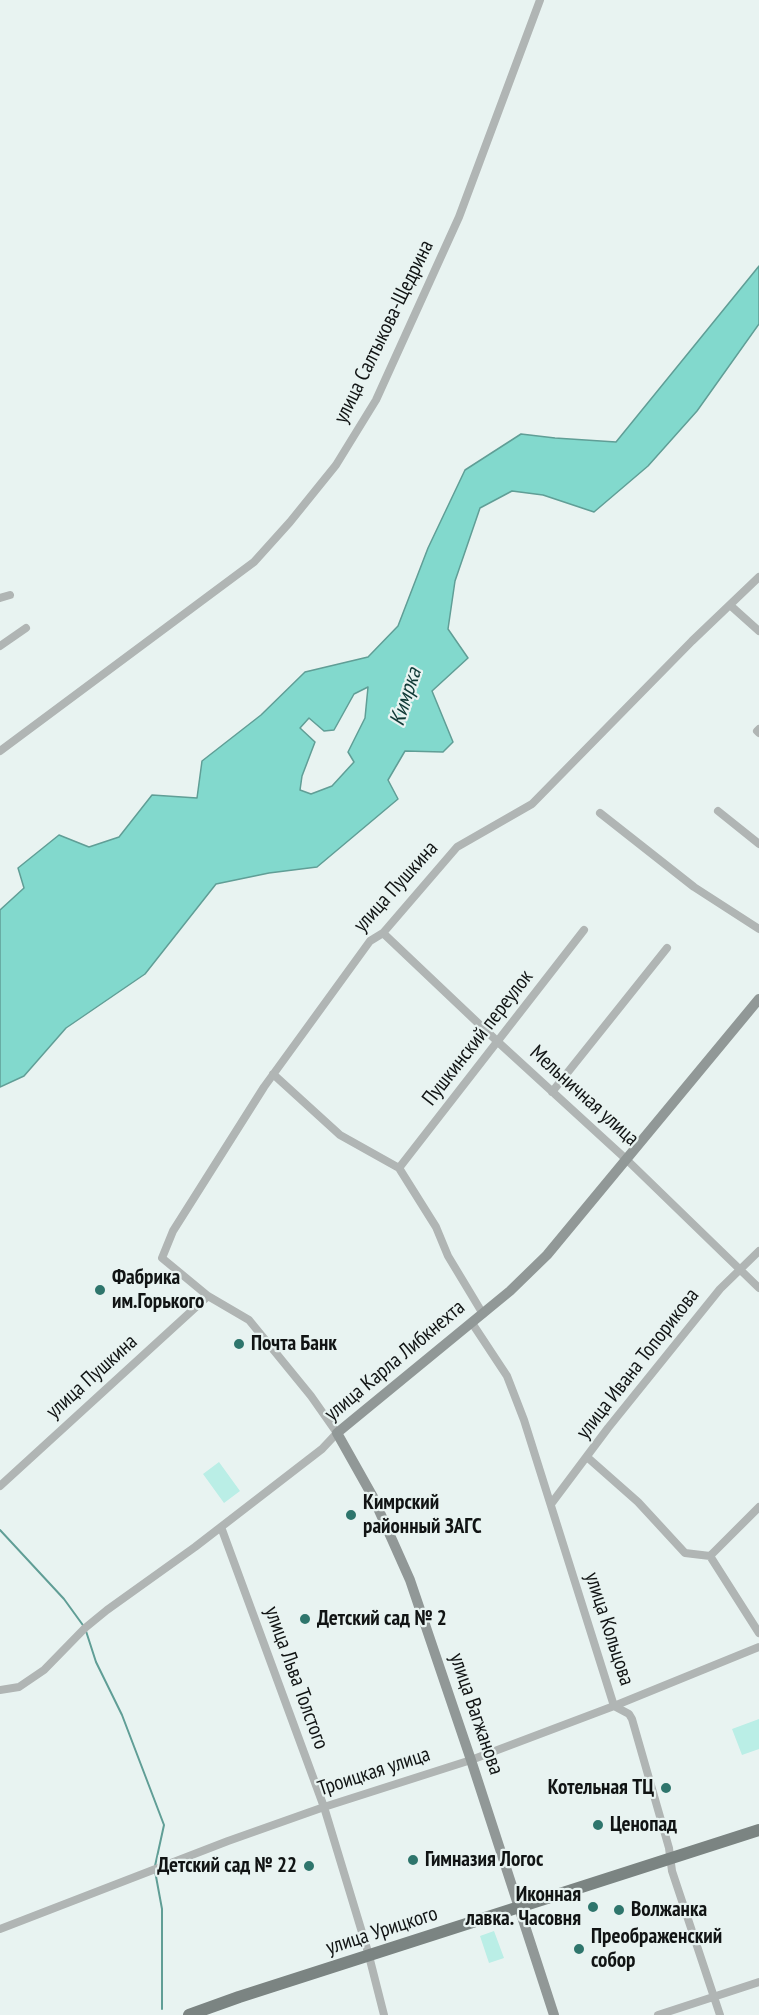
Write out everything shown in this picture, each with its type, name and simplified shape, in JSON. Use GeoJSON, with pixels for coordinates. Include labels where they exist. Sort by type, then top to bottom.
{"type":"FeatureCollection","features":[{"type":"Feature","properties":{"kind":"main road","name":"улица Урицкого"},"geometry":{"type":"LineString","coordinates":[[189,2015],[759,1830]]}},
{"type":"Feature","properties":{"kind":"street","name":"улица Салтыкова-Щедрина"},"geometry":{"type":"LineString","coordinates":[[0,751],[254,561],[290,522],[336,465],[376,400],[459,217],[540,0]]}},
{"type":"Feature","properties":{"kind":"street","name":"улица Пушкина"},"geometry":{"type":"LineString","coordinates":[[162,1258],[173,1231],[273,1074],[370,941],[382,933],[457,847],[532,804],[692,641],[759,577]]}},
{"type":"Feature","properties":{"kind":"street"},"geometry":{"type":"LineString","coordinates":[[0,598],[10,595]]}},
{"type":"Feature","properties":{"kind":"street"},"geometry":{"type":"LineString","coordinates":[[731,606],[759,631]]}},
{"type":"Feature","properties":{"kind":"street"},"geometry":{"type":"LineString","coordinates":[[0,646],[26,628]]}},
{"type":"Feature","properties":{"kind":"street"},"geometry":{"type":"LineString","coordinates":[[718,811],[759,844]]}},
{"type":"Feature","properties":{"kind":"street"},"geometry":{"type":"LineString","coordinates":[[600,813],[693,886],[759,929]]}},
{"type":"Feature","properties":{"kind":"street","name":"Пушкинский переулок"},"geometry":{"type":"LineString","coordinates":[[399,1168],[584,930]]}},
{"type":"Feature","properties":{"kind":"street","name":"Мельничная улица"},"geometry":{"type":"LineString","coordinates":[[382,933],[627,1160],[759,1288]]}},
{"type":"Feature","properties":{"kind":"street"},"geometry":{"type":"LineString","coordinates":[[552,1092],[667,948]]}},
{"type":"Feature","properties":{"kind":"street","name":"улица Карла Либкнехта"},"geometry":{"type":"LineString","coordinates":[[0,1690],[19,1687],[44,1670],[85,1628],[107,1610],[221,1527],[322,1449],[337,1433],[510,1291],[547,1255],[759,999]]}},
{"type":"Feature","properties":{"kind":"street"},"geometry":{"type":"LineString","coordinates":[[273,1074],[340,1135],[399,1168],[436,1227],[448,1256],[483,1314]]}},
{"type":"Feature","properties":{"kind":"street","name":"улица Ивана Топорикова"},"geometry":{"type":"LineString","coordinates":[[550,1504],[720,1289],[759,1251]]}},
{"type":"Feature","properties":{"kind":"street","name":"улица Вагжанова"},"geometry":{"type":"LineString","coordinates":[[162,1258],[208,1296],[249,1320],[311,1396],[337,1433],[372,1497],[410,1580],[554,2015]]}},
{"type":"Feature","properties":{"kind":"street","name":"улица Пушкина"},"geometry":{"type":"LineString","coordinates":[[0,1486],[208,1296]]}},
{"type":"Feature","properties":{"kind":"street","name":"улица Кольцова"},"geometry":{"type":"LineString","coordinates":[[472,1323],[507,1376],[524,1420],[614,1706],[629,1714],[632,1719],[669,1848],[672,1871],[720,2015]]}},
{"type":"Feature","properties":{"kind":"street"},"geometry":{"type":"LineString","coordinates":[[586,1457],[638,1502],[685,1553],[710,1556]]}},
{"type":"Feature","properties":{"kind":"street"},"geometry":{"type":"LineString","coordinates":[[710,1556],[759,1507]]}},
{"type":"Feature","properties":{"kind":"street","name":"улица Льва Толстого"},"geometry":{"type":"LineString","coordinates":[[221,1527],[324,1807],[369,1956],[384,2015]]}},
{"type":"Feature","properties":{"kind":"street"},"geometry":{"type":"LineString","coordinates":[[710,1556],[759,1633]]}},
{"type":"Feature","properties":{"kind":"street","name":"Троицкая улица"},"geometry":{"type":"LineString","coordinates":[[0,1929],[228,1841],[324,1807],[471,1760],[614,1706],[759,1647]]}},
{"type":"Feature","properties":{"kind":"street"},"geometry":{"type":"LineString","coordinates":[[658,2015],[759,1982]]}},
{"type":"Feature","properties":{"kind":"shaded area"},"geometry":{"type":"Polygon","coordinates":[[[219,1462],[240,1491],[224,1503],[203,1474],[219,1462]]]}},
{"type":"Feature","properties":{"kind":"shaded area"},"geometry":{"type":"Polygon","coordinates":[[[759,1719],[759,1749],[742,1755],[732,1729],[759,1719]]]}},
{"type":"Feature","properties":{"kind":"shaded area"},"geometry":{"type":"Polygon","coordinates":[[[494,1931],[504,1958],[489,1963],[480,1936],[494,1931]]]}},
{"type":"Feature","properties":{"kind":"water","name":"Кимрка"},"geometry":{"type":"Polygon","coordinates":[[[759,266],[759,324],[697,411],[648,466],[594,512],[543,495],[512,491],[480,508],[455,581],[448,629],[468,658],[432,691],[453,742],[443,752],[405,751],[388,780],[398,799],[317,867],[269,873],[216,884],[145,974],[66,1028],[24,1076],[0,1087],[0,910],[24,888],[18,868],[59,835],[89,847],[119,837],[152,795],[197,798],[202,761],[261,715],[305,672],[368,657],[398,626],[428,548],[465,470],[521,434],[616,442],[759,266]],[[368,687],[354,694],[334,730],[324,731],[309,718],[300,728],[315,742],[302,776],[300,790],[311,794],[332,786],[354,762],[348,752],[365,718],[368,687]]]}},
{"type":"Feature","properties":{"kind":"waterway"},"geometry":{"type":"LineString","coordinates":[[0,1530],[64,1599],[85,1628],[96,1662],[122,1715],[164,1825],[155,1866]]}},
{"type":"Feature","properties":{"kind":"waterway"},"geometry":{"type":"LineString","coordinates":[[155,1871],[162,1909],[162,2009]]}},
{"type":"Feature","properties":{"kind":"place","name":"Фабрика им.Горького"},"geometry":{"type":"Point","coordinates":[100,1290]}},
{"type":"Feature","properties":{"kind":"place","name":"Почта Банк"},"geometry":{"type":"Point","coordinates":[239,1344]}},
{"type":"Feature","properties":{"kind":"place","name":"Кимрский районный ЗАГС"},"geometry":{"type":"Point","coordinates":[351,1515]}},
{"type":"Feature","properties":{"kind":"place","name":"Детский сад № 2"},"geometry":{"type":"Point","coordinates":[305,1619]}},
{"type":"Feature","properties":{"kind":"place","name":"Котельная ТЦ"},"geometry":{"type":"Point","coordinates":[666,1788]}},
{"type":"Feature","properties":{"kind":"place","name":"Ценопад"},"geometry":{"type":"Point","coordinates":[598,1825]}},
{"type":"Feature","properties":{"kind":"place","name":"Гимназия Логос"},"geometry":{"type":"Point","coordinates":[413,1860]}},
{"type":"Feature","properties":{"kind":"place","name":"Детский сад № 22"},"geometry":{"type":"Point","coordinates":[309,1866]}},
{"type":"Feature","properties":{"kind":"place","name":"Иконная лавка. Часовня"},"geometry":{"type":"Point","coordinates":[593,1907]}},
{"type":"Feature","properties":{"kind":"place","name":"Волжанка"},"geometry":{"type":"Point","coordinates":[619,1910]}},
{"type":"Feature","properties":{"kind":"place","name":"Преображенский собор"},"geometry":{"type":"Point","coordinates":[579,1949]}}]}
